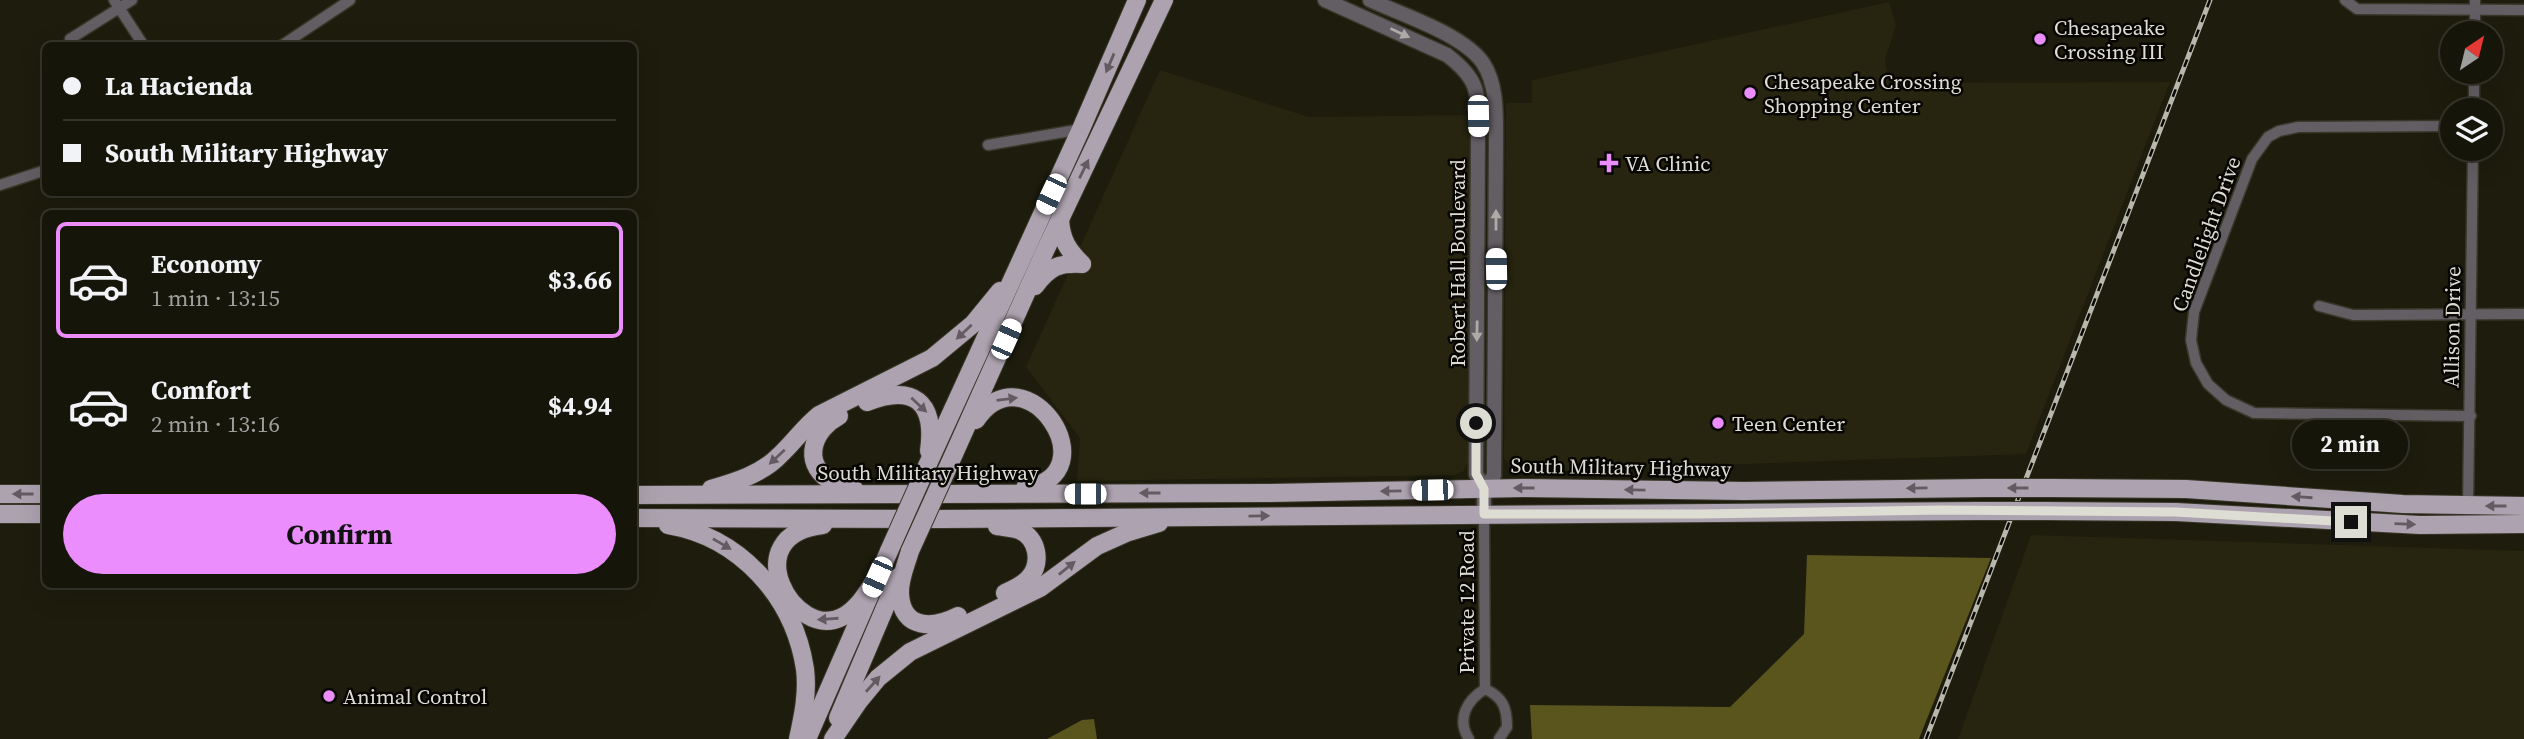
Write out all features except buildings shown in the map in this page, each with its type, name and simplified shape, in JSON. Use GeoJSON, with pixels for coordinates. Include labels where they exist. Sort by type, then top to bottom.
{"type":"FeatureCollection","features":[{"type":"Feature","properties":{"kind":"main road"},"geometry":{"type":"LineString","coordinates":[[807,739],[877,577],[1137,0]]}},
{"type":"Feature","properties":{"kind":"main road"},"geometry":{"type":"LineString","coordinates":[[831,739],[870,639],[1060,219],[1164,0]]}},
{"type":"Feature","properties":{"kind":"main road"},"geometry":{"type":"LineString","coordinates":[[1022,303],[1050,270],[1063,263],[1083,264],[1069,250],[1063,239],[1060,219]]}},
{"type":"Feature","properties":{"kind":"main road"},"geometry":{"type":"LineString","coordinates":[[692,494],[747,478],[780,456],[804,427],[819,415],[932,358],[973,324],[1007,282],[1021,259]]}},
{"type":"Feature","properties":{"kind":"main road"},"geometry":{"type":"LineString","coordinates":[[897,495],[857,491],[826,479],[818,469],[814,457],[818,432],[827,423],[891,393],[913,398],[922,404],[932,424],[927,466]]}},
{"type":"Feature","properties":{"kind":"main road"},"geometry":{"type":"LineString","coordinates":[[949,466],[982,411],[1001,398],[1012,396],[1034,405],[1054,424],[1061,436],[1062,461],[1056,472],[1041,485],[996,493],[952,495]]}},
{"type":"Feature","properties":{"kind":"main road","name":"South Military Highway"},"geometry":{"type":"LineString","coordinates":[[637,495],[2052,488],[2186,489],[2403,504],[2524,506]]}},
{"type":"Feature","properties":{"kind":"main road"},"geometry":{"type":"LineString","coordinates":[[0,494],[42,494]]}},
{"type":"Feature","properties":{"kind":"main road"},"geometry":{"type":"LineString","coordinates":[[637,519],[2044,511],[2176,512],[2420,525],[2524,524]]}},
{"type":"Feature","properties":{"kind":"main road"},"geometry":{"type":"LineString","coordinates":[[0,514],[42,514]]}},
{"type":"Feature","properties":{"kind":"main road"},"geometry":{"type":"LineString","coordinates":[[831,739],[878,678],[910,652],[1040,588],[1097,547],[1126,533],[1191,517]]}},
{"type":"Feature","properties":{"kind":"main road"},"geometry":{"type":"LineString","coordinates":[[877,577],[843,617],[820,621],[799,610],[777,577],[776,566],[782,545],[800,531],[812,527],[886,519]]}},
{"type":"Feature","properties":{"kind":"main road"},"geometry":{"type":"LineString","coordinates":[[910,551],[900,594],[908,615],[924,625],[943,623],[1031,577],[1036,568],[1035,546],[1019,530],[941,519]]}},
{"type":"Feature","properties":{"kind":"main road"},"geometry":{"type":"LineString","coordinates":[[637,520],[685,528],[710,536],[732,549],[760,575],[784,609],[800,648],[806,690],[798,739]]}},
{"type":"Feature","properties":{"kind":"street"},"geometry":{"type":"LineString","coordinates":[[70,39],[117,4],[132,0]]}},
{"type":"Feature","properties":{"kind":"street"},"geometry":{"type":"LineString","coordinates":[[287,42],[350,0]]}},
{"type":"Feature","properties":{"kind":"street","name":"Robert Hall Boulevard"},"geometry":{"type":"LineString","coordinates":[[1325,0],[1447,55],[1465,68],[1474,81],[1478,98],[1476,474],[1484,489],[1484,514]]}},
{"type":"Feature","properties":{"kind":"street","name":"Robert Hall Boulevard"},"geometry":{"type":"LineString","coordinates":[[1370,0],[1451,37],[1473,52],[1492,82],[1496,132],[1494,475],[1484,489]]}},
{"type":"Feature","properties":{"kind":"street"},"geometry":{"type":"LineString","coordinates":[[2345,0],[2357,9],[2475,5],[2524,10]]}},
{"type":"Feature","properties":{"kind":"street"},"geometry":{"type":"LineString","coordinates":[[117,4],[141,42]]}},
{"type":"Feature","properties":{"kind":"street"},"geometry":{"type":"LineString","coordinates":[[1423,44],[1446,46],[1483,64]]}},
{"type":"Feature","properties":{"kind":"street"},"geometry":{"type":"LineString","coordinates":[[988,145],[1105,124]]}},
{"type":"Feature","properties":{"kind":"street","name":"Candlelight Drive"},"geometry":{"type":"LineString","coordinates":[[2440,126],[2298,127],[2279,131],[2268,137],[2252,159],[2194,312],[2191,340],[2196,363],[2208,384],[2226,400],[2254,413],[2471,416]]}},
{"type":"Feature","properties":{"kind":"street","name":"Allison Drive"},"geometry":{"type":"LineString","coordinates":[[2468,506],[2473,161]]}},
{"type":"Feature","properties":{"kind":"street"},"geometry":{"type":"LineString","coordinates":[[0,184],[42,171]]}},
{"type":"Feature","properties":{"kind":"street"},"geometry":{"type":"LineString","coordinates":[[2319,306],[2353,315],[2524,314]]}},
{"type":"Feature","properties":{"kind":"street","name":"Private 12 Road"},"geometry":{"type":"LineString","coordinates":[[1484,514],[1485,689]]}},
{"type":"Feature","properties":{"kind":"street","name":"Private 12 Road"},"geometry":{"type":"LineString","coordinates":[[1469,739],[1464,727],[1465,709],[1475,695],[1485,689]]}},
{"type":"Feature","properties":{"kind":"street","name":"Private 12 Road"},"geometry":{"type":"LineString","coordinates":[[1485,689],[1497,695],[1504,703],[1507,727],[1499,739]]}},
{"type":"Feature","properties":{"kind":"shaded area"},"geometry":{"type":"Polygon","coordinates":[[[1889,2],[1896,25],[1885,60],[1889,83],[2170,82],[2026,454],[1521,472],[1511,467],[1504,458],[1506,103],[1532,103],[1532,80],[1889,2]]]}},
{"type":"Feature","properties":{"kind":"shaded area"},"geometry":{"type":"Polygon","coordinates":[[[1160,70],[1309,117],[1469,115],[1469,459],[1464,471],[1455,475],[1077,481],[1080,438],[1026,367],[1160,70]]]}},
{"type":"Feature","properties":{"kind":"shaded area"},"geometry":{"type":"Polygon","coordinates":[[[2031,535],[2524,551],[2524,739],[1958,739],[2031,535]]]}},
{"type":"Feature","properties":{"kind":"shaded area"},"geometry":{"type":"Polygon","coordinates":[[[1807,555],[1991,558],[1919,739],[1532,739],[1530,705],[1730,707],[1804,634],[1807,555]]]}},
{"type":"Feature","properties":{"kind":"shaded area"},"geometry":{"type":"Polygon","coordinates":[[[1094,719],[1097,739],[1047,739],[1082,720],[1094,719]]]}},
{"type":"Feature","properties":{"kind":"railway"},"geometry":{"type":"LineString","coordinates":[[1926,739],[2210,0]]}},
{"type":"Feature","properties":{"kind":"place","name":"Chesapeake Crossing III"},"geometry":{"type":"Point","coordinates":[2040,39]}},
{"type":"Feature","properties":{"kind":"place","name":"Chesapeake Crossing Shopping Center"},"geometry":{"type":"Point","coordinates":[1750,93]}},
{"type":"Feature","properties":{"kind":"place","name":"VA Clinic"},"geometry":{"type":"Point","coordinates":[1609,163]}},
{"type":"Feature","properties":{"kind":"place","name":"Teen Center"},"geometry":{"type":"Point","coordinates":[1718,423]}},
{"type":"Feature","properties":{"kind":"place","name":"Animal Control"},"geometry":{"type":"Point","coordinates":[329,696]}},
{"type":"Feature","properties":{"kind":"route"},"geometry":{"type":"LineString","coordinates":[[1476,423],[1476,474],[1484,489],[1484,514],[1940,510],[2176,512],[2351,522]]}}]}
